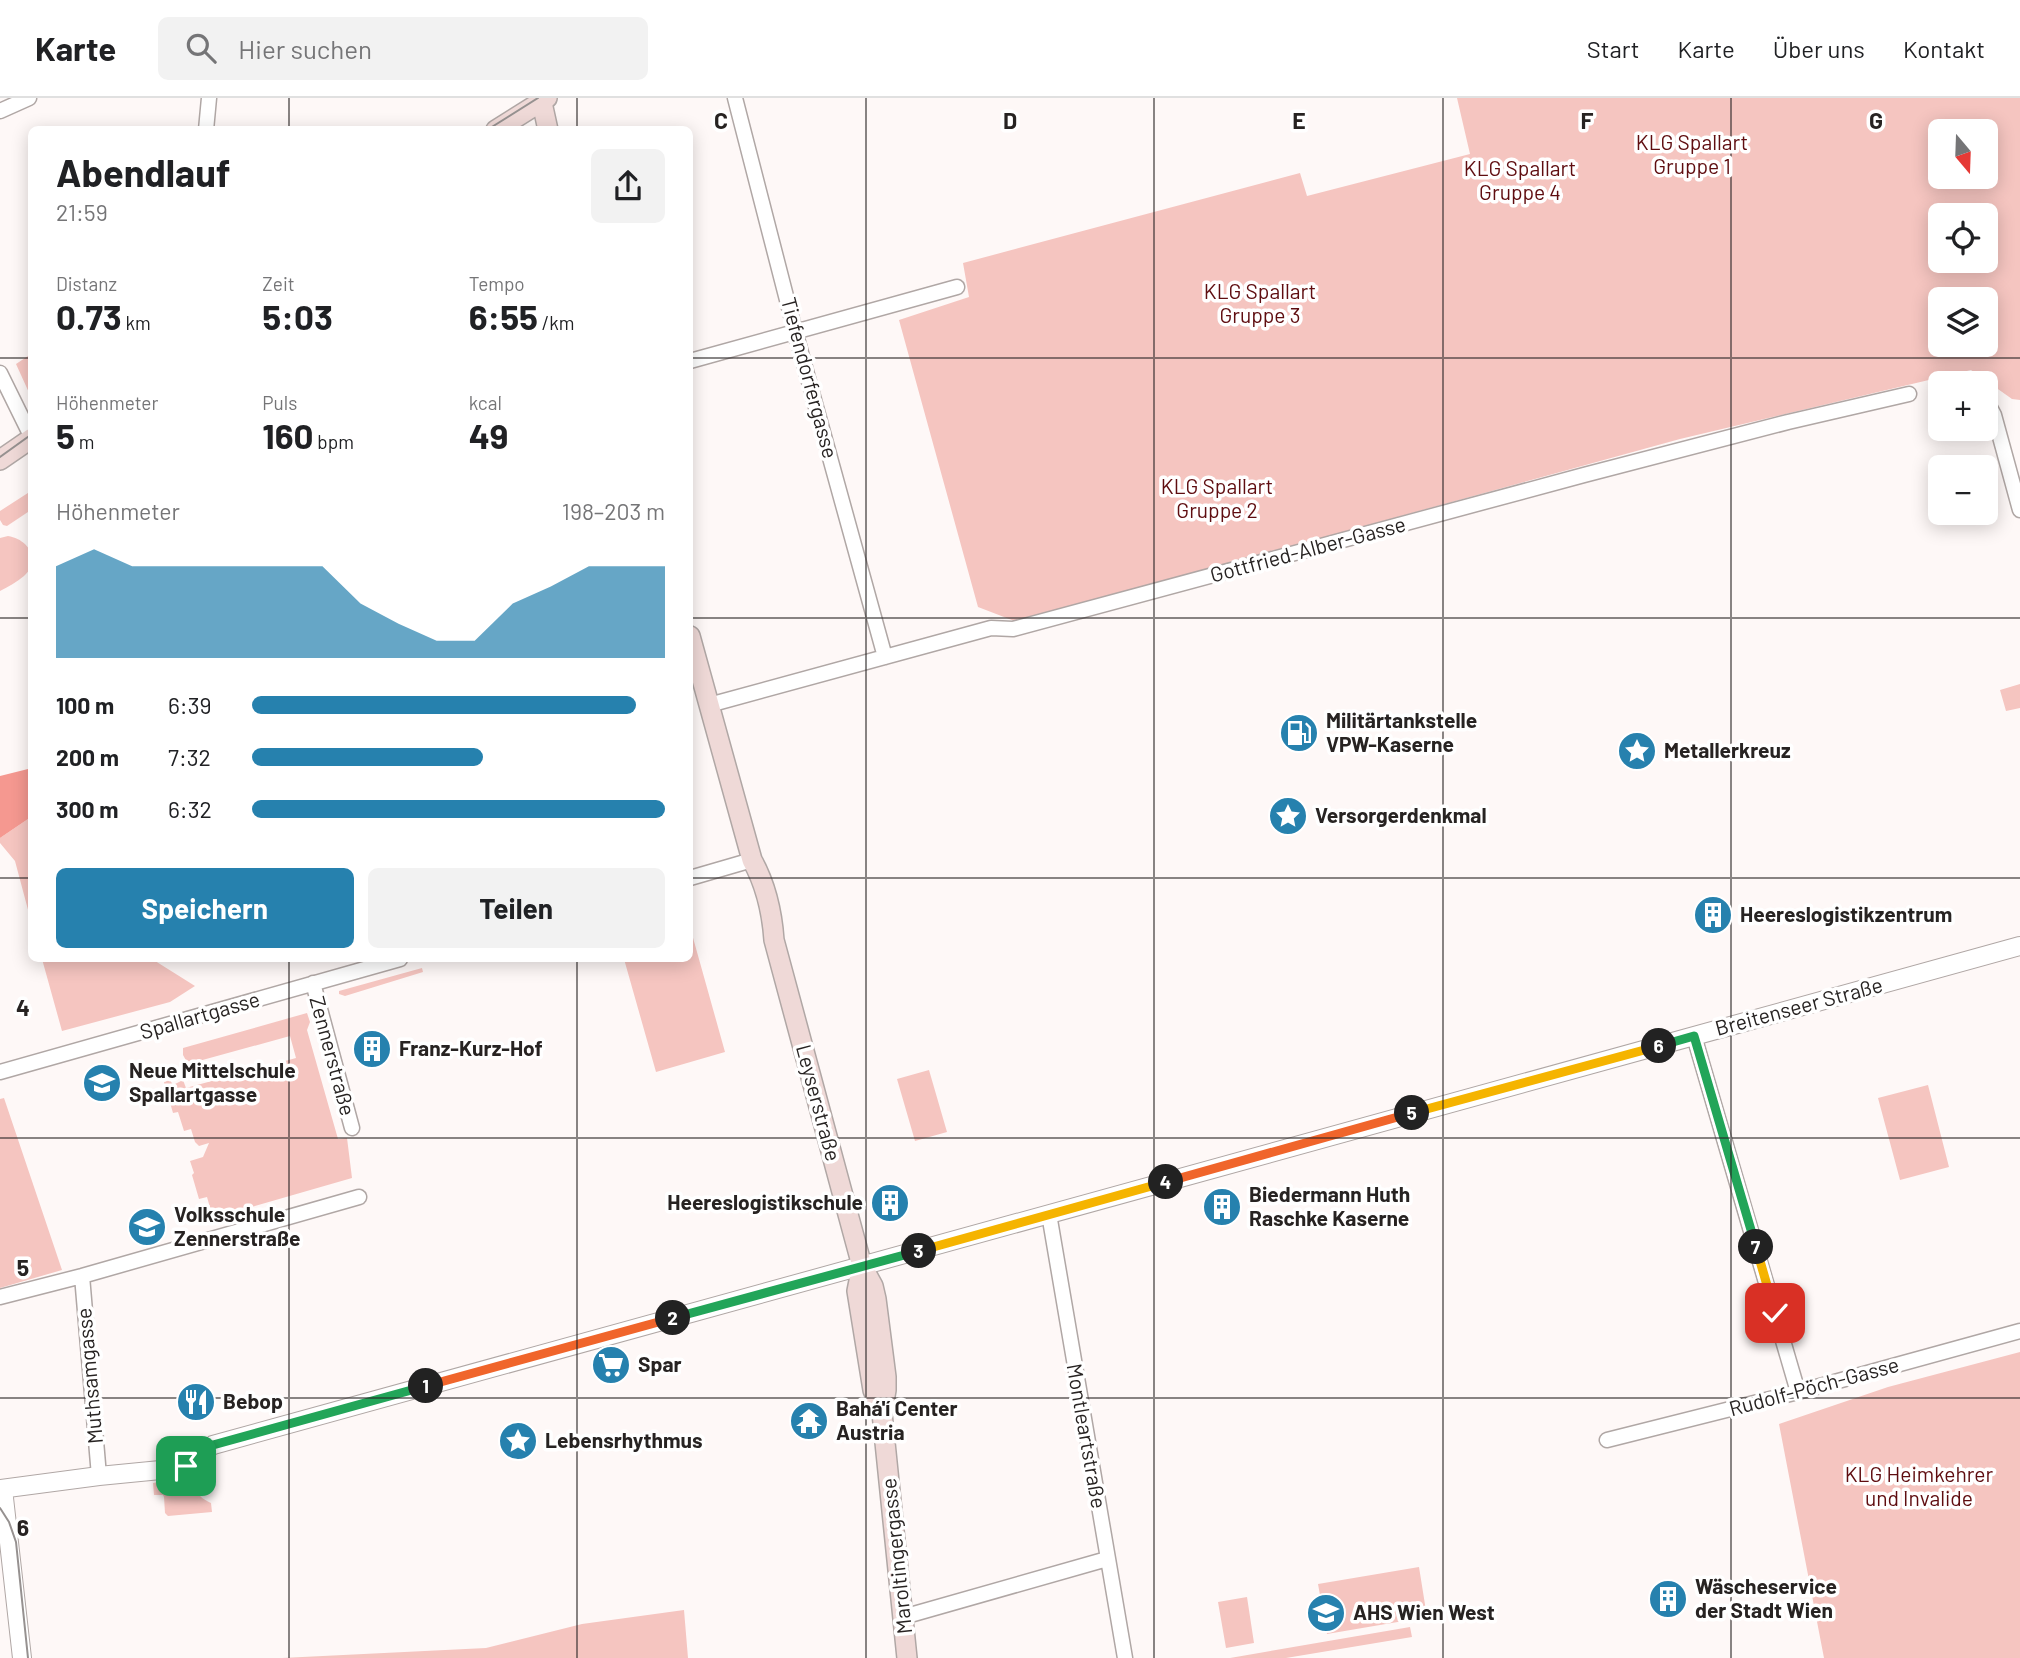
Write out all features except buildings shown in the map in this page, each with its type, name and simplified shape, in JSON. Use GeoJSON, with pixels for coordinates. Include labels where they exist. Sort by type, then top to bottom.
{"type":"FeatureCollection","features":[{"type":"Feature","properties":{"kind":"main road"},"geometry":{"type":"LineString","coordinates":[[502,126],[543,99],[547,126]]}},
{"type":"Feature","properties":{"kind":"main road"},"geometry":{"type":"LineString","coordinates":[[0,460],[28,441]]}},
{"type":"Feature","properties":{"kind":"main road","name":"Leyserstraße"},"geometry":{"type":"LineString","coordinates":[[693,647],[752,860],[750,877],[761,920],[774,940],[862,1266]]}},
{"type":"Feature","properties":{"kind":"main road","name":"Maroltingergasse"},"geometry":{"type":"LineString","coordinates":[[862,1266],[873,1286],[876,1299],[886,1377],[882,1413],[907,1658]]}},
{"type":"Feature","properties":{"kind":"street"},"geometry":{"type":"LineString","coordinates":[[0,111],[29,98]]}},
{"type":"Feature","properties":{"kind":"street"},"geometry":{"type":"LineString","coordinates":[[206,126],[209,98]]}},
{"type":"Feature","properties":{"kind":"street","name":"Tiefendorfergasse"},"geometry":{"type":"LineString","coordinates":[[736,98],[795,331],[885,657]]}},
{"type":"Feature","properties":{"kind":"street"},"geometry":{"type":"LineString","coordinates":[[693,360],[957,286]]}},
{"type":"Feature","properties":{"kind":"street"},"geometry":{"type":"LineString","coordinates":[[0,373],[28,430]]}},
{"type":"Feature","properties":{"kind":"street","name":"Gottfried-Alber-Gasse"},"geometry":{"type":"LineString","coordinates":[[709,705],[991,628],[1013,629],[1584,475],[1909,394]]}},
{"type":"Feature","properties":{"kind":"street"},"geometry":{"type":"LineString","coordinates":[[1998,430],[2020,510]]}},
{"type":"Feature","properties":{"kind":"street"},"geometry":{"type":"LineString","coordinates":[[693,877],[752,860]]}},
{"type":"Feature","properties":{"kind":"street","name":"Breitenseer Straße"},"geometry":{"type":"LineString","coordinates":[[1,1489],[181,1468],[213,1445],[2020,947]]}},
{"type":"Feature","properties":{"kind":"street","name":"Spallartgasse"},"geometry":{"type":"LineString","coordinates":[[0,1072],[389,962]]}},
{"type":"Feature","properties":{"kind":"street","name":"Zennerstraße"},"geometry":{"type":"LineString","coordinates":[[313,983],[352,1128]]}},
{"type":"Feature","properties":{"kind":"street"},"geometry":{"type":"LineString","coordinates":[[1694,1036],[1798,1392]]}},
{"type":"Feature","properties":{"kind":"street"},"geometry":{"type":"LineString","coordinates":[[0,1297],[359,1196]]}},
{"type":"Feature","properties":{"kind":"street","name":"Montleartstraße"},"geometry":{"type":"LineString","coordinates":[[1049,1214],[1125,1658]]}},
{"type":"Feature","properties":{"kind":"street","name":"Muthsamgasse"},"geometry":{"type":"LineString","coordinates":[[82,1276],[99,1476]]}},
{"type":"Feature","properties":{"kind":"street","name":"Rudolf-Pöch-Gasse"},"geometry":{"type":"LineString","coordinates":[[1607,1440],[1798,1392],[2020,1331]]}},
{"type":"Feature","properties":{"kind":"street"},"geometry":{"type":"LineString","coordinates":[[1,1489],[22,1658]]}},
{"type":"Feature","properties":{"kind":"street"},"geometry":{"type":"LineString","coordinates":[[903,1617],[1107,1559]]}},
{"type":"Feature","properties":{"kind":"green space"},"geometry":{"type":"Polygon","coordinates":[[[1457,98],[2020,98],[2020,400],[2012,399],[1998,389],[1998,371],[1928,371],[1928,380],[1680,439],[1017,622],[978,607],[899,320],[969,297],[963,263],[1300,173],[1307,196],[1470,154],[1457,98]]]}},
{"type":"Feature","properties":{"kind":"green space"},"geometry":{"type":"Polygon","coordinates":[[[28,356],[28,390],[16,364],[28,356]]]}},
{"type":"Feature","properties":{"kind":"green space"},"geometry":{"type":"Polygon","coordinates":[[[28,493],[28,512],[7,526],[0,520],[0,511],[28,493]]]}},
{"type":"Feature","properties":{"kind":"green space"},"geometry":{"type":"Polygon","coordinates":[[[0,538],[15,538],[27,546],[28,571],[0,591],[0,538]]]}},
{"type":"Feature","properties":{"kind":"green space"},"geometry":{"type":"Polygon","coordinates":[[[2020,684],[2020,708],[2006,711],[2000,690],[2020,684]]]}},
{"type":"Feature","properties":{"kind":"green space"},"geometry":{"type":"Polygon","coordinates":[[[28,819],[28,910],[15,861],[0,843],[0,838],[28,819]]]}},
{"type":"Feature","properties":{"kind":"green space"},"geometry":{"type":"Polygon","coordinates":[[[693,938],[725,1052],[656,1072],[625,962],[693,962],[693,938]]]}},
{"type":"Feature","properties":{"kind":"green space"},"geometry":{"type":"Polygon","coordinates":[[[43,962],[157,962],[195,986],[170,1002],[62,1031],[43,962]]]}},
{"type":"Feature","properties":{"kind":"green space"},"geometry":{"type":"Polygon","coordinates":[[[422,968],[423,972],[345,996],[339,994],[339,991],[422,968]]]}},
{"type":"Feature","properties":{"kind":"green space"},"geometry":{"type":"Polygon","coordinates":[[[307,1013],[310,1022],[307,1030],[338,1139],[347,1138],[352,1178],[213,1218],[207,1197],[199,1199],[190,1161],[203,1157],[209,1143],[199,1146],[191,1129],[184,1131],[178,1112],[173,1113],[164,1082],[170,1080],[173,1085],[183,1080],[186,1088],[296,1058],[290,1036],[188,1064],[183,1048],[307,1013]]]}},
{"type":"Feature","properties":{"kind":"green space"},"geometry":{"type":"Polygon","coordinates":[[[929,1070],[947,1132],[915,1141],[897,1079],[929,1070]]]}},
{"type":"Feature","properties":{"kind":"green space"},"geometry":{"type":"Polygon","coordinates":[[[1928,1085],[1949,1167],[1900,1180],[1878,1098],[1928,1085]]]}},
{"type":"Feature","properties":{"kind":"green space"},"geometry":{"type":"Polygon","coordinates":[[[4,1098],[62,1270],[0,1288],[0,1099],[4,1098]]]}},
{"type":"Feature","properties":{"kind":"green space","name":"KLG Heimkehrer und Invalide"},"geometry":{"type":"Polygon","coordinates":[[[2020,1352],[2020,1658],[1824,1658],[1779,1424],[1888,1387],[2020,1352]]]}},
{"type":"Feature","properties":{"kind":"green space"},"geometry":{"type":"Polygon","coordinates":[[[189,1474],[197,1492],[211,1503],[212,1512],[168,1516],[165,1513],[164,1497],[154,1495],[153,1483],[164,1481],[165,1477],[189,1474]]]}},
{"type":"Feature","properties":{"kind":"green space"},"geometry":{"type":"Polygon","coordinates":[[[1419,1567],[1427,1617],[1327,1634],[1318,1584],[1419,1567]]]}},
{"type":"Feature","properties":{"kind":"green space"},"geometry":{"type":"Polygon","coordinates":[[[1247,1597],[1254,1643],[1226,1648],[1218,1602],[1247,1597]]]}},
{"type":"Feature","properties":{"kind":"green space"},"geometry":{"type":"Polygon","coordinates":[[[684,1610],[688,1658],[282,1658],[486,1648],[582,1624],[684,1610]]]}},
{"type":"Feature","properties":{"kind":"green space"},"geometry":{"type":"Polygon","coordinates":[[[1410,1627],[1412,1637],[1286,1658],[1230,1658],[1410,1627]]]}},
{"type":"Feature","properties":{"kind":"shaded area"},"geometry":{"type":"Polygon","coordinates":[[[28,769],[28,819],[0,838],[0,776],[28,769]]]}},
{"type":"Feature","properties":{"kind":"tram line"},"geometry":{"type":"LineString","coordinates":[[493,126],[538,98]]}},
{"type":"Feature","properties":{"kind":"tram line"},"geometry":{"type":"LineString","coordinates":[[0,457],[28,437]]}},
{"type":"Feature","properties":{"kind":"tram line"},"geometry":{"type":"LineString","coordinates":[[0,1508],[9,1522],[16,1542],[28,1658]]}},
{"type":"Feature","properties":{"kind":"place","name":"Militärtankstelle VPW-Kaserne"},"geometry":{"type":"Point","coordinates":[1299,733]}},
{"type":"Feature","properties":{"kind":"place","name":"Metallerkreuz"},"geometry":{"type":"Point","coordinates":[1637,751]}},
{"type":"Feature","properties":{"kind":"place","name":"Versorgerdenkmal"},"geometry":{"type":"Point","coordinates":[1288,816]}},
{"type":"Feature","properties":{"kind":"place","name":"Heereslogistikzentrum"},"geometry":{"type":"Point","coordinates":[1713,915]}},
{"type":"Feature","properties":{"kind":"place","name":"Franz-Kurz-Hof"},"geometry":{"type":"Point","coordinates":[372,1049]}},
{"type":"Feature","properties":{"kind":"place","name":"Neue Mittelschule Spallartgasse"},"geometry":{"type":"Point","coordinates":[102,1083]}},
{"type":"Feature","properties":{"kind":"place","name":"Heereslogistikschule"},"geometry":{"type":"Point","coordinates":[890,1203]}},
{"type":"Feature","properties":{"kind":"place","name":"Biedermann Huth Raschke Kaserne"},"geometry":{"type":"Point","coordinates":[1222,1207]}},
{"type":"Feature","properties":{"kind":"place","name":"Volksschule Zennerstraße"},"geometry":{"type":"Point","coordinates":[147,1227]}},
{"type":"Feature","properties":{"kind":"place","name":"Spar"},"geometry":{"type":"Point","coordinates":[611,1365]}},
{"type":"Feature","properties":{"kind":"place","name":"Bebop"},"geometry":{"type":"Point","coordinates":[196,1402]}},
{"type":"Feature","properties":{"kind":"place","name":"Bahá'í Center Austria"},"geometry":{"type":"Point","coordinates":[809,1421]}},
{"type":"Feature","properties":{"kind":"place","name":"Lebensrhythmus"},"geometry":{"type":"Point","coordinates":[518,1441]}},
{"type":"Feature","properties":{"kind":"place","name":"Wäscheservice der Stadt Wien"},"geometry":{"type":"Point","coordinates":[1668,1599]}},
{"type":"Feature","properties":{"kind":"place","name":"AHS Wien West"},"geometry":{"type":"Point","coordinates":[1326,1613]}},
{"type":"Feature","properties":{"kind":"route"},"geometry":{"type":"LineString","coordinates":[[186,1466],[213,1445],[1694,1036],[1775,1313]]}},
{"type":"Feature","properties":{"kind":"park label","name":"KLG Spallart Gruppe 1"},"geometry":{"type":"Point","coordinates":[1692,155]}},
{"type":"Feature","properties":{"kind":"park label","name":"KLG Spallart Gruppe 4"},"geometry":{"type":"Point","coordinates":[1520,181]}},
{"type":"Feature","properties":{"kind":"park label","name":"KLG Spallart Gruppe 3"},"geometry":{"type":"Point","coordinates":[1260,304]}},
{"type":"Feature","properties":{"kind":"park label","name":"KLG Spallart Gruppe 2"},"geometry":{"type":"Point","coordinates":[1217,499]}}]}
